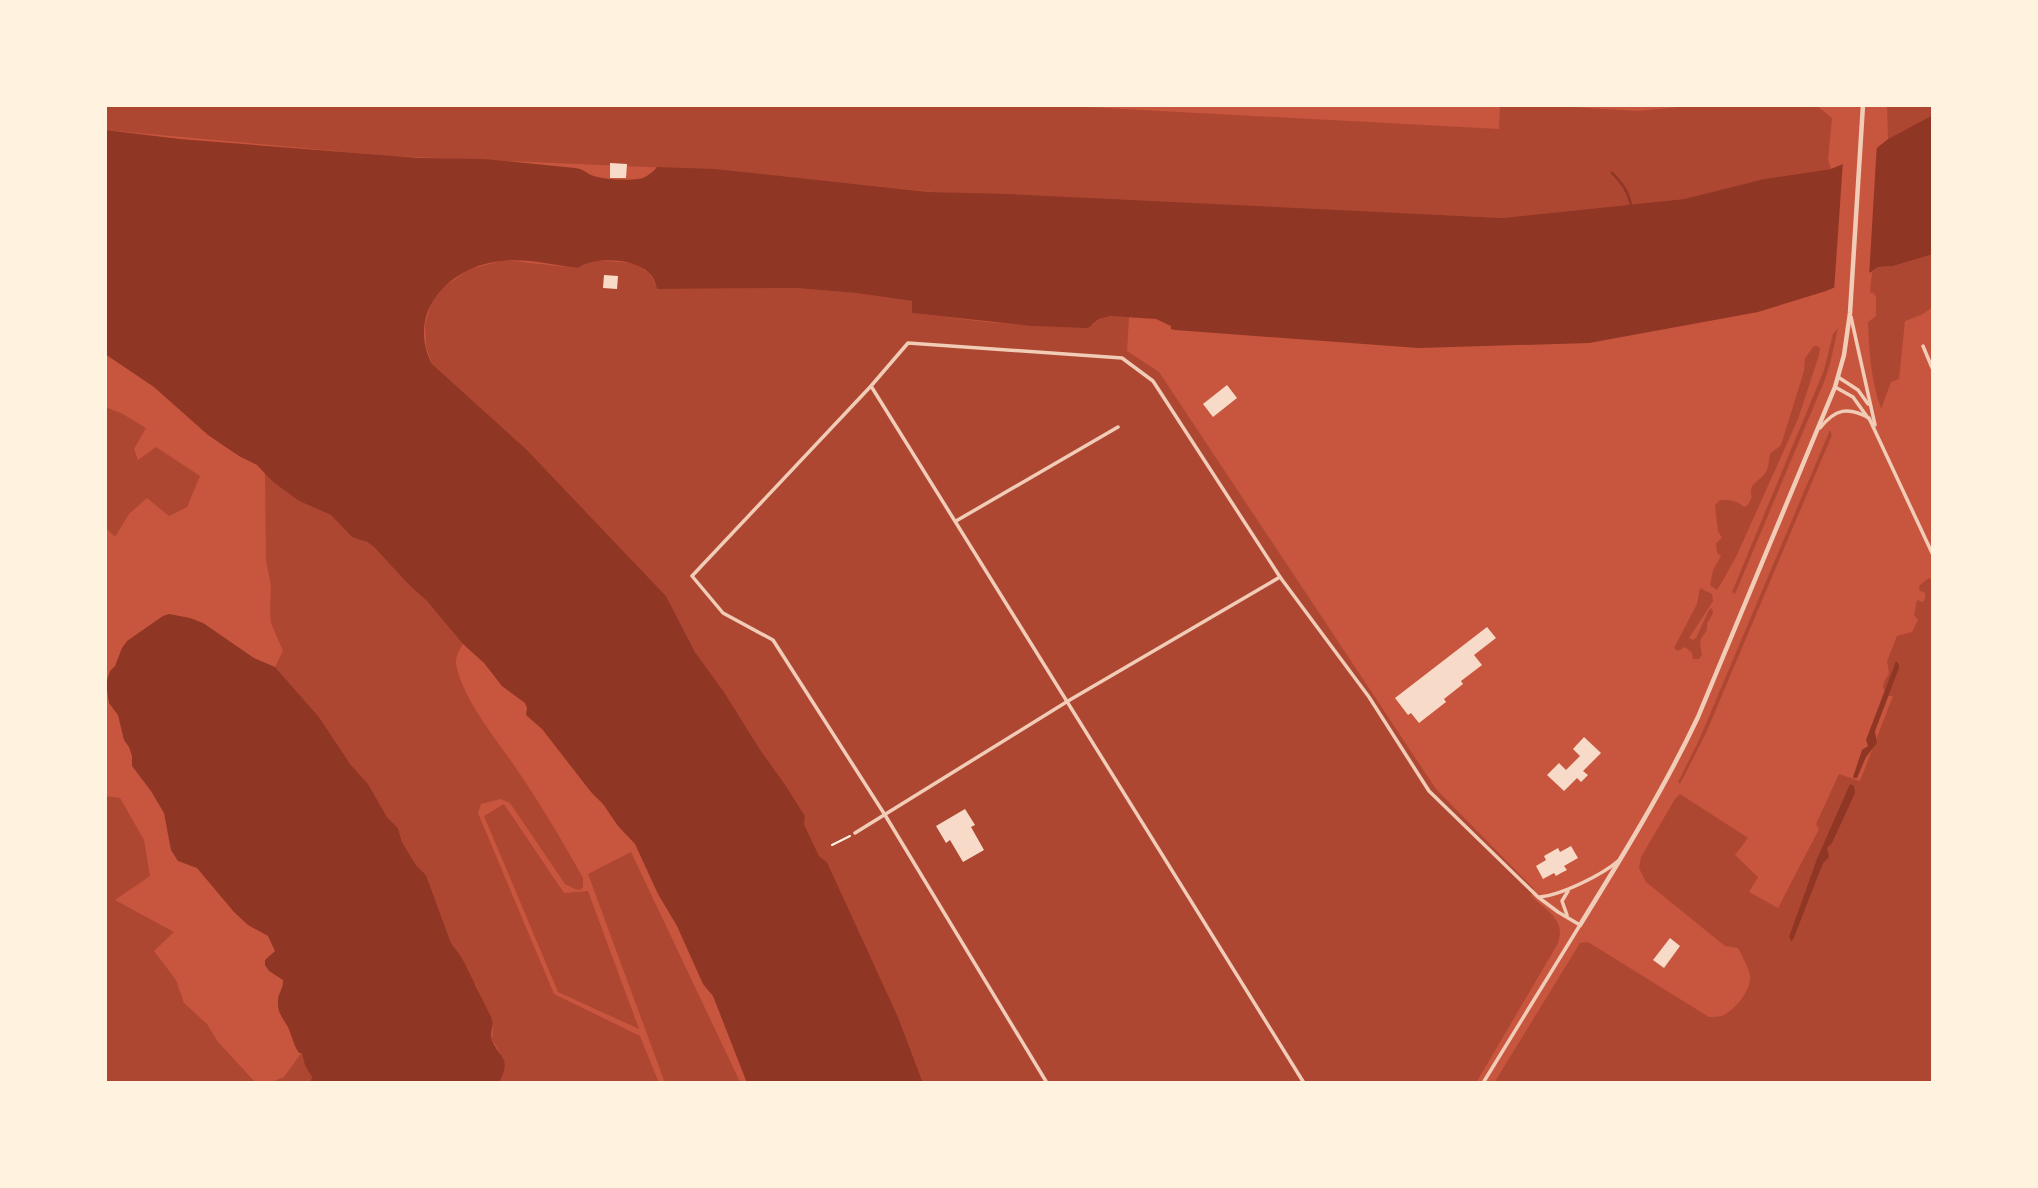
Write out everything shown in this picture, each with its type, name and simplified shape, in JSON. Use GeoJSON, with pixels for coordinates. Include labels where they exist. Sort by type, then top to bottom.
{"type":"FeatureCollection","features":[{"type":"Feature","properties":{"kind":"street"},"geometry":{"type":"LineString","coordinates":[[1483,1083],[1626,852],[1674,767],[1698,717],[1835,387],[1844,355],[1850,311],[1863,105]]}},
{"type":"Feature","properties":{"kind":"street"},"geometry":{"type":"LineString","coordinates":[[1850,311],[1870,417]]}},
{"type":"Feature","properties":{"kind":"street"},"geometry":{"type":"LineString","coordinates":[[1047,1083],[773,640],[723,613],[692,576],[908,343],[1122,358],[1153,381],[1280,577],[1369,697],[1429,790],[1538,897],[1580,925]]}},
{"type":"Feature","properties":{"kind":"street"},"geometry":{"type":"LineString","coordinates":[[1923,346],[1933,370]]}},
{"type":"Feature","properties":{"kind":"street"},"geometry":{"type":"LineString","coordinates":[[1838,377],[1864,397],[1877,434],[1933,555]]}},
{"type":"Feature","properties":{"kind":"street"},"geometry":{"type":"LineString","coordinates":[[871,386],[1304,1083]]}},
{"type":"Feature","properties":{"kind":"street"},"geometry":{"type":"LineString","coordinates":[[1835,387],[1853,397],[1870,417]]}},
{"type":"Feature","properties":{"kind":"street"},"geometry":{"type":"LineString","coordinates":[[1816,433],[1824,423],[1841,411],[1855,411],[1870,417]]}},
{"type":"Feature","properties":{"kind":"street"},"geometry":{"type":"LineString","coordinates":[[956,521],[1118,427]]}},
{"type":"Feature","properties":{"kind":"street"},"geometry":{"type":"LineString","coordinates":[[855,833],[1068,701],[1280,577]]}},
{"type":"Feature","properties":{"kind":"street"},"geometry":{"type":"LineString","coordinates":[[1538,897],[1556,895],[1569,889],[1602,872],[1626,852]]}},
{"type":"Feature","properties":{"kind":"street"},"geometry":{"type":"LineString","coordinates":[[1602,872],[1607,882]]}},
{"type":"Feature","properties":{"kind":"street"},"geometry":{"type":"LineString","coordinates":[[1569,889],[1562,901],[1565,914],[1570,919]]}},
{"type":"Feature","properties":{"kind":"path"},"geometry":{"type":"LineString","coordinates":[[832,845],[855,833]]}},
{"type":"Feature","properties":{"kind":"shaded area"},"geometry":{"type":"Polygon","coordinates":[[[105,105],[1049,105],[1499,129],[1500,105],[1638,111],[1699,105],[1816,105],[1832,118],[1828,159],[1831,169],[1764,179],[1684,199],[1502,218],[933,192],[717,170],[390,156],[105,130],[105,105]]]}},
{"type":"Feature","properties":{"kind":"shaded area"},"geometry":{"type":"Polygon","coordinates":[[[1887,105],[1933,105],[1933,115],[1888,139],[1887,105]]]}},
{"type":"Feature","properties":{"kind":"shaded area"},"geometry":{"type":"Polygon","coordinates":[[[1933,115],[1933,254],[1893,266],[1878,267],[1826,291],[1758,312],[1589,343],[1418,348],[1175,330],[1156,319],[1110,316],[1099,319],[1088,328],[1031,326],[912,313],[912,301],[856,293],[796,288],[657,289],[652,276],[643,268],[614,260],[593,262],[578,268],[530,261],[501,261],[465,272],[450,282],[437,295],[424,327],[425,345],[432,364],[527,450],[666,596],[695,652],[805,816],[804,824],[819,856],[827,862],[898,1017],[923,1083],[747,1083],[713,996],[703,984],[635,844],[542,729],[526,715],[525,703],[502,686],[427,601],[374,547],[352,537],[331,515],[299,501],[273,482],[257,465],[208,435],[154,387],[105,354],[105,130],[180,139],[419,158],[484,159],[575,168],[596,177],[617,180],[643,178],[657,167],[715,169],[929,192],[1502,218],[1684,199],[1764,179],[1831,169],[1872,152],[1888,139],[1933,115]]]}},
{"type":"Feature","properties":{"kind":"shaded area"},"geometry":{"type":"Polygon","coordinates":[[[1933,254],[1933,307],[1905,321],[1899,379],[1891,382],[1881,409],[1869,344],[1868,322],[1876,316],[1876,296],[1872,292],[1870,294],[1872,272],[1878,267],[1893,266],[1933,254]]]}},
{"type":"Feature","properties":{"kind":"shaded area"},"geometry":{"type":"Polygon","coordinates":[[[504,260],[577,268],[594,260],[630,263],[638,265],[651,275],[657,289],[796,288],[856,293],[913,301],[913,313],[986,322],[1056,327],[1093,325],[1099,319],[1110,316],[1129,317],[1127,351],[1159,372],[1436,789],[1534,889],[1531,896],[1549,911],[1558,923],[1560,937],[1557,945],[1476,1083],[923,1083],[898,1017],[827,862],[819,856],[804,824],[805,816],[695,652],[666,596],[527,450],[432,364],[426,346],[425,324],[432,301],[439,290],[470,269],[504,260]]]}},
{"type":"Feature","properties":{"kind":"shaded area"},"geometry":{"type":"Polygon","coordinates":[[[1838,328],[1824,382],[1735,594],[1732,592],[1824,370],[1833,334],[1838,328]]]}},
{"type":"Feature","properties":{"kind":"shaded area"},"geometry":{"type":"Polygon","coordinates":[[[1814,346],[1820,348],[1819,355],[1798,419],[1736,557],[1717,590],[1710,585],[1713,570],[1721,556],[1717,553],[1716,543],[1722,538],[1718,531],[1715,505],[1720,500],[1730,500],[1744,507],[1748,505],[1752,497],[1751,489],[1767,470],[1770,454],[1781,445],[1804,371],[1805,358],[1814,346]]]}},
{"type":"Feature","properties":{"kind":"shaded area"},"geometry":{"type":"Polygon","coordinates":[[[105,407],[146,428],[134,449],[138,460],[156,447],[200,476],[187,507],[169,516],[147,498],[129,514],[115,537],[105,527],[105,407]]]}},
{"type":"Feature","properties":{"kind":"shaded area"},"geometry":{"type":"Polygon","coordinates":[[[1830,430],[1832,435],[1706,733],[1680,784],[1678,782],[1699,740],[1830,430]]]}},
{"type":"Feature","properties":{"kind":"shaded area"},"geometry":{"type":"Polygon","coordinates":[[[265,473],[299,501],[331,515],[352,536],[374,547],[459,637],[463,644],[456,665],[467,695],[542,808],[583,878],[583,887],[580,890],[565,884],[510,803],[501,799],[481,804],[478,813],[554,994],[640,1036],[659,1083],[499,1083],[503,1065],[492,1039],[493,1028],[476,985],[451,943],[426,875],[416,865],[402,842],[398,828],[387,817],[368,784],[351,765],[319,717],[275,667],[283,651],[271,623],[271,585],[266,561],[265,473]]]}},
{"type":"Feature","properties":{"kind":"shaded area"},"geometry":{"type":"Polygon","coordinates":[[[1929,578],[1933,580],[1933,1083],[1494,1083],[1580,943],[1588,942],[1709,1017],[1724,1015],[1739,1002],[1749,986],[1750,975],[1738,948],[1725,946],[1646,882],[1639,868],[1641,857],[1680,794],[1748,838],[1735,855],[1758,877],[1749,892],[1778,908],[1819,829],[1816,824],[1839,774],[1860,781],[1893,696],[1889,696],[1883,688],[1889,673],[1887,661],[1897,636],[1912,632],[1918,620],[1914,615],[1917,600],[1923,602],[1925,599],[1925,593],[1919,590],[1920,585],[1929,578]]]}},
{"type":"Feature","properties":{"kind":"shaded area"},"geometry":{"type":"Polygon","coordinates":[[[1700,588],[1712,594],[1713,601],[1689,638],[1696,638],[1712,608],[1713,613],[1700,641],[1702,655],[1699,659],[1693,659],[1692,653],[1685,647],[1678,651],[1674,648],[1697,604],[1700,588]]]}},
{"type":"Feature","properties":{"kind":"shaded area"},"geometry":{"type":"Polygon","coordinates":[[[169,614],[203,623],[254,658],[275,667],[319,717],[351,765],[368,784],[387,817],[398,828],[402,842],[416,865],[426,875],[451,943],[462,958],[491,1017],[492,1040],[505,1063],[499,1083],[310,1083],[312,1077],[305,1066],[302,1053],[297,1050],[278,1009],[283,980],[265,965],[265,960],[275,951],[268,936],[248,925],[234,912],[197,868],[178,861],[171,850],[164,813],[132,766],[132,756],[124,740],[118,715],[109,703],[106,683],[122,648],[127,641],[169,614]]]}},
{"type":"Feature","properties":{"kind":"shaded area"},"geometry":{"type":"Polygon","coordinates":[[[1896,661],[1899,668],[1875,731],[1877,743],[1866,757],[1857,778],[1854,778],[1862,750],[1868,746],[1866,740],[1896,661]]]}},
{"type":"Feature","properties":{"kind":"shaded area"},"geometry":{"type":"Polygon","coordinates":[[[1850,784],[1854,786],[1855,793],[1832,843],[1827,848],[1829,857],[1823,863],[1791,941],[1789,937],[1817,859],[1850,784]]]}},
{"type":"Feature","properties":{"kind":"shaded area"},"geometry":{"type":"Polygon","coordinates":[[[105,796],[120,798],[144,840],[150,876],[115,900],[174,932],[154,951],[176,980],[184,1003],[207,1024],[218,1042],[256,1083],[105,1083],[105,796]]]}},
{"type":"Feature","properties":{"kind":"shaded area"},"geometry":{"type":"Polygon","coordinates":[[[504,804],[564,893],[588,891],[639,1029],[558,992],[484,816],[504,804]]]}},
{"type":"Feature","properties":{"kind":"shaded area"},"geometry":{"type":"Polygon","coordinates":[[[631,852],[741,1083],[665,1083],[588,874],[631,852]]]}},
{"type":"Feature","properties":{"kind":"shaded area"},"geometry":{"type":"Polygon","coordinates":[[[302,1052],[305,1066],[312,1077],[310,1083],[269,1083],[284,1077],[302,1052]]]}},
{"type":"Feature","properties":{"kind":"pier"},"geometry":{"type":"Polygon","coordinates":[[[1877,143],[1869,277],[1834,291],[1843,161],[1877,143]]]}},
{"type":"Feature","properties":{"kind":"building"},"geometry":{"type":"Polygon","coordinates":[[[610,163],[627,164],[626,178],[610,178],[610,163]]]}},
{"type":"Feature","properties":{"kind":"building"},"geometry":{"type":"Polygon","coordinates":[[[604,275],[618,276],[617,289],[603,288],[604,275]]]}},
{"type":"Feature","properties":{"kind":"building"},"geometry":{"type":"Polygon","coordinates":[[[1227,385],[1237,398],[1213,417],[1203,404],[1227,385]]]}},
{"type":"Feature","properties":{"kind":"building"},"geometry":{"type":"Polygon","coordinates":[[[1487,627],[1496,638],[1474,655],[1482,665],[1461,681],[1463,684],[1444,699],[1446,702],[1419,723],[1411,713],[1408,715],[1395,698],[1487,627]]]}},
{"type":"Feature","properties":{"kind":"building"},"geometry":{"type":"Polygon","coordinates":[[[1584,737],[1601,753],[1583,771],[1588,775],[1581,782],[1577,778],[1564,791],[1547,775],[1559,763],[1566,770],[1580,756],[1573,749],[1584,737]]]}},
{"type":"Feature","properties":{"kind":"building"},"geometry":{"type":"Polygon","coordinates":[[[965,809],[975,825],[971,827],[984,850],[963,862],[950,840],[946,843],[936,826],[965,809]]]}},
{"type":"Feature","properties":{"kind":"building"},"geometry":{"type":"Polygon","coordinates":[[[1571,846],[1578,858],[1564,866],[1567,870],[1543,879],[1536,866],[1546,860],[1544,856],[1558,848],[1560,852],[1571,846]]]}},
{"type":"Feature","properties":{"kind":"building"},"geometry":{"type":"Polygon","coordinates":[[[1670,938],[1680,946],[1664,968],[1653,960],[1670,938]]]}},
{"type":"Feature","properties":{"kind":"waterway"},"geometry":{"type":"LineString","coordinates":[[1612,173],[1624,188],[1631,205]]}}]}
